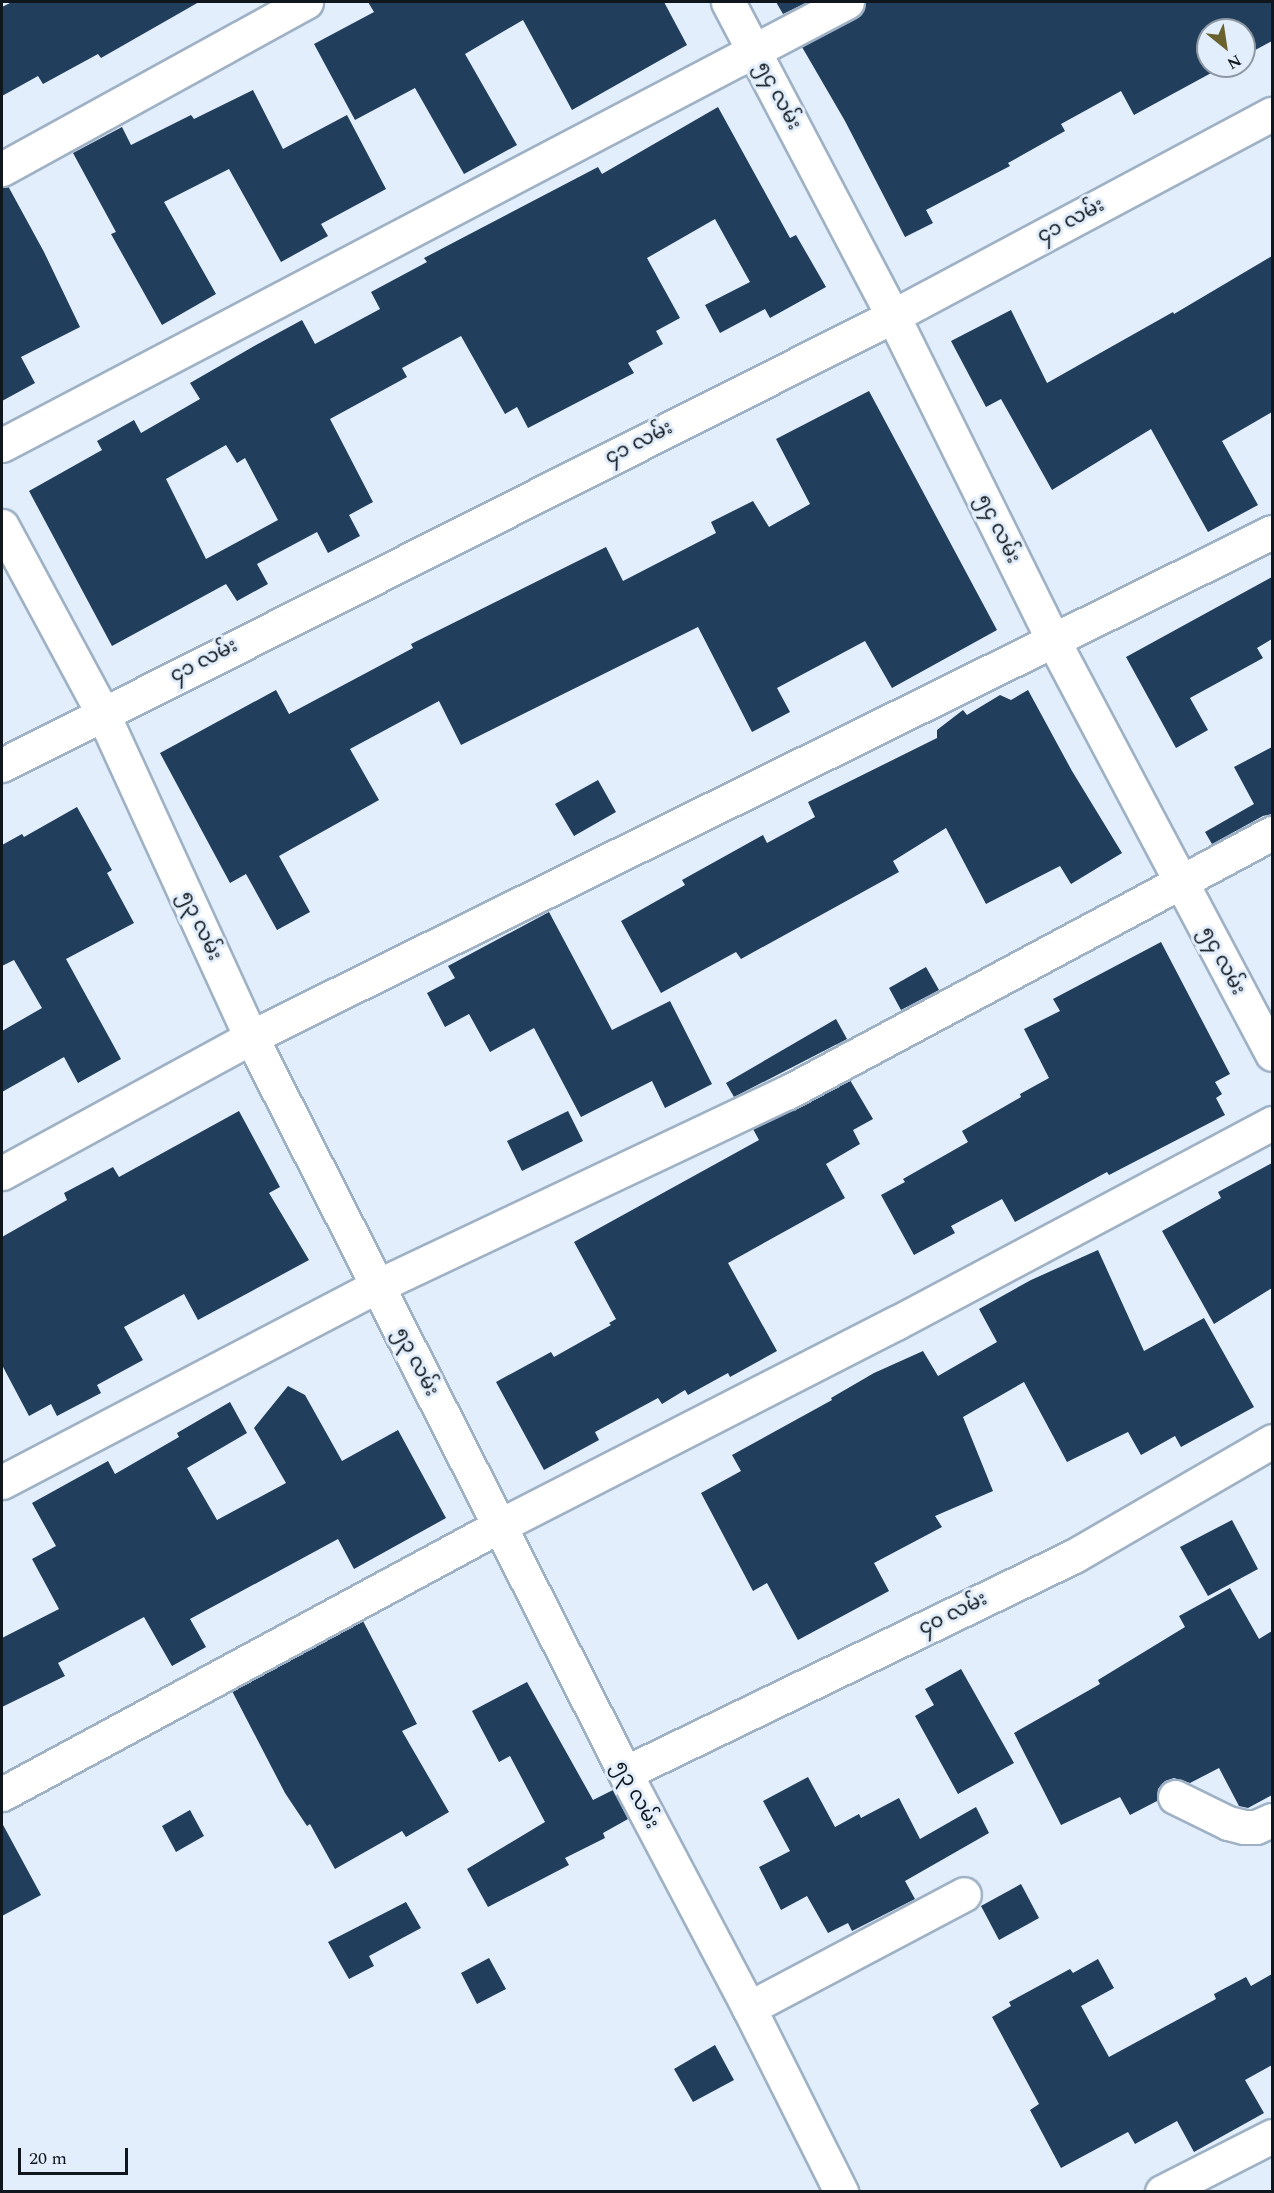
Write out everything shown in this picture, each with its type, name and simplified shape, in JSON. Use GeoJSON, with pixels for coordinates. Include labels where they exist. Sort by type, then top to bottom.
{"type":"FeatureCollection","features":[{"type":"Feature","properties":{"kind":"street"},"geometry":{"type":"LineString","coordinates":[[2,169],[306,2]]}},
{"type":"Feature","properties":{"kind":"street","name":"၅၄ လမ်း"},"geometry":{"type":"LineString","coordinates":[[728,2],[893,316],[1054,642],[1272,1054]]}},
{"type":"Feature","properties":{"kind":"street"},"geometry":{"type":"LineString","coordinates":[[2,445],[847,2]]}},
{"type":"Feature","properties":{"kind":"street","name":"၄၁ လမ်း"},"geometry":{"type":"LineString","coordinates":[[2,765],[102,712],[893,316],[1272,114]]}},
{"type":"Feature","properties":{"kind":"street","name":"၅၃ လမ်း"},"geometry":{"type":"LineString","coordinates":[[2,526],[102,712],[251,1037],[625,1773],[749,2007],[842,2192]]}},
{"type":"Feature","properties":{"kind":"street"},"geometry":{"type":"LineString","coordinates":[[2,1173],[251,1037],[1054,642],[1272,532]]}},
{"type":"Feature","properties":{"kind":"street"},"geometry":{"type":"LineString","coordinates":[[2,1482],[377,1286],[788,1092],[1272,832]]}},
{"type":"Feature","properties":{"kind":"street"},"geometry":{"type":"LineString","coordinates":[[2,1794],[499,1526],[896,1323],[1272,1123]]}},
{"type":"Feature","properties":{"kind":"street","name":"၄၀ လမ်း"},"geometry":{"type":"LineString","coordinates":[[625,1773],[1074,1556],[1272,1441]]}},
{"type":"Feature","properties":{"kind":"street"},"geometry":{"type":"LineString","coordinates":[[1175,1797],[1228,1823],[1244,1827],[1256,1827],[1272,1820]]}},
{"type":"Feature","properties":{"kind":"street"},"geometry":{"type":"LineString","coordinates":[[749,2007],[964,1894]]}},
{"type":"Feature","properties":{"kind":"street"},"geometry":{"type":"LineString","coordinates":[[1162,2192],[1272,2136]]}},
{"type":"Feature","properties":{"kind":"building"},"geometry":{"type":"Polygon","coordinates":[[[12,2],[199,2],[101,58],[98,54],[43,84],[38,76],[2,96],[2,7],[12,2]]]}},
{"type":"Feature","properties":{"kind":"building"},"geometry":{"type":"Polygon","coordinates":[[[368,2],[664,2],[687,45],[572,110],[523,20],[465,54],[517,145],[464,174],[415,88],[355,120],[314,44],[374,12],[368,2]]]}},
{"type":"Feature","properties":{"kind":"building"},"geometry":{"type":"Polygon","coordinates":[[[776,2],[808,2],[783,14],[776,2]]]}},
{"type":"Feature","properties":{"kind":"building"},"geometry":{"type":"Polygon","coordinates":[[[866,2],[1272,2],[1272,41],[1256,50],[1256,18],[1196,18],[1196,78],[1202,78],[1134,115],[1121,91],[1061,124],[1065,131],[1008,163],[1010,166],[926,210],[933,223],[905,237],[845,121],[802,47],[856,18],[863,11],[866,2]]]}},
{"type":"Feature","properties":{"kind":"building"},"geometry":{"type":"Polygon","coordinates":[[[253,90],[283,149],[347,115],[386,189],[321,224],[328,236],[281,262],[229,169],[164,202],[216,294],[162,325],[111,234],[116,232],[73,153],[122,127],[131,145],[191,115],[194,119],[253,90]]]}},
{"type":"Feature","properties":{"kind":"building"},"geometry":{"type":"Polygon","coordinates":[[[718,107],[790,238],[796,235],[826,287],[770,318],[765,309],[720,333],[705,305],[750,282],[715,219],[647,258],[680,318],[656,331],[663,344],[628,363],[634,373],[528,428],[517,407],[505,414],[461,336],[402,368],[407,377],[330,419],[373,502],[349,515],[360,536],[328,553],[317,532],[257,564],[268,584],[237,601],[226,584],[112,646],[29,491],[102,450],[97,441],[134,420],[141,433],[200,399],[190,383],[256,345],[302,320],[315,344],[380,309],[371,292],[427,262],[424,258],[598,167],[602,174],[718,107]],[[226,445],[166,479],[206,559],[278,520],[245,458],[237,463],[226,445]]]}},
{"type":"Feature","properties":{"kind":"building"},"geometry":{"type":"Polygon","coordinates":[[[8,186],[44,252],[80,327],[21,357],[35,383],[2,401],[2,188],[8,186]]]}},
{"type":"Feature","properties":{"kind":"building"},"geometry":{"type":"Polygon","coordinates":[[[1272,256],[1272,412],[1222,441],[1258,505],[1208,532],[1151,429],[1052,490],[1001,399],[986,407],[951,341],[1011,310],[1047,383],[1173,312],[1174,314],[1272,256]]]}},
{"type":"Feature","properties":{"kind":"building"},"geometry":{"type":"Polygon","coordinates":[[[869,391],[997,630],[892,688],[865,641],[777,688],[790,712],[752,732],[698,627],[461,745],[439,701],[350,749],[379,800],[279,856],[310,912],[277,930],[246,874],[230,883],[160,753],[276,690],[289,714],[413,648],[411,644],[606,547],[623,581],[716,533],[711,522],[753,501],[769,527],[810,504],[776,439],[869,391]]]}},
{"type":"Feature","properties":{"kind":"building"},"geometry":{"type":"Polygon","coordinates":[[[1272,577],[1272,639],[1257,648],[1263,658],[1190,698],[1208,730],[1176,748],[1126,657],[1272,577]]]}},
{"type":"Feature","properties":{"kind":"building"},"geometry":{"type":"Polygon","coordinates":[[[1028,690],[1072,771],[1122,853],[1071,884],[1060,866],[986,904],[946,828],[893,861],[899,872],[741,959],[736,952],[661,993],[621,921],[685,885],[682,880],[763,835],[767,843],[815,817],[808,802],[937,738],[937,730],[963,710],[967,715],[1000,695],[1011,700],[1028,690]]]}},
{"type":"Feature","properties":{"kind":"building"},"geometry":{"type":"Polygon","coordinates":[[[1272,747],[1272,814],[1263,816],[1212,844],[1205,832],[1254,804],[1234,767],[1272,747]]]}},
{"type":"Feature","properties":{"kind":"building"},"geometry":{"type":"Polygon","coordinates":[[[598,780],[616,812],[574,836],[555,804],[598,780]]]}},
{"type":"Feature","properties":{"kind":"building"},"geometry":{"type":"Polygon","coordinates":[[[77,807],[112,870],[107,873],[134,923],[66,959],[121,1059],[78,1083],[64,1057],[2,1092],[2,1031],[42,1008],[14,960],[2,966],[2,845],[22,834],[24,837],[77,807]]]}},
{"type":"Feature","properties":{"kind":"building"},"geometry":{"type":"Polygon","coordinates":[[[549,912],[612,1030],[670,1001],[712,1084],[665,1108],[652,1081],[581,1117],[534,1028],[490,1052],[469,1014],[445,1027],[427,993],[455,978],[448,966],[549,912]]]}},
{"type":"Feature","properties":{"kind":"building"},"geometry":{"type":"Polygon","coordinates":[[[1161,942],[1230,1074],[1215,1082],[1222,1094],[1216,1098],[1225,1115],[1109,1175],[1107,1172],[1015,1222],[1002,1199],[951,1226],[955,1233],[914,1255],[881,1195],[905,1182],[903,1179],[968,1142],[962,1131],[1049,1078],[1024,1029],[1060,1011],[1053,999],[1161,942]]]}},
{"type":"Feature","properties":{"kind":"building"},"geometry":{"type":"Polygon","coordinates":[[[926,967],[939,990],[901,1010],[889,988],[926,967]]]}},
{"type":"Feature","properties":{"kind":"building"},"geometry":{"type":"Polygon","coordinates":[[[836,1019],[847,1039],[734,1097],[726,1083],[836,1019]]]}},
{"type":"Feature","properties":{"kind":"building"},"geometry":{"type":"Polygon","coordinates":[[[850,1080],[873,1119],[853,1130],[860,1144],[826,1164],[845,1198],[728,1263],[777,1351],[730,1377],[728,1373],[688,1395],[685,1390],[662,1404],[658,1398],[595,1432],[599,1440],[544,1470],[496,1382],[551,1352],[554,1357],[611,1325],[609,1323],[616,1319],[574,1242],[759,1140],[753,1129],[850,1080]]]}},
{"type":"Feature","properties":{"kind":"building"},"geometry":{"type":"Polygon","coordinates":[[[239,1111],[280,1187],[269,1193],[309,1260],[198,1320],[184,1294],[124,1327],[143,1360],[97,1385],[101,1393],[57,1416],[51,1404],[29,1416],[2,1365],[2,1237],[67,1200],[64,1193],[113,1167],[119,1177],[239,1111]]]}},
{"type":"Feature","properties":{"kind":"building"},"geometry":{"type":"Polygon","coordinates":[[[568,1111],[583,1141],[522,1171],[507,1141],[568,1111]]]}},
{"type":"Feature","properties":{"kind":"building"},"geometry":{"type":"Polygon","coordinates":[[[1272,1163],[1272,1288],[1214,1324],[1162,1231],[1221,1198],[1218,1192],[1272,1163]]]}},
{"type":"Feature","properties":{"kind":"building"},"geometry":{"type":"Polygon","coordinates":[[[1098,1250],[1144,1351],[1204,1318],[1254,1407],[1181,1447],[1175,1436],[1141,1455],[1128,1432],[1067,1462],[1024,1382],[963,1417],[993,1491],[935,1516],[942,1527],[874,1563],[889,1591],[798,1640],[767,1583],[753,1591],[701,1493],[741,1471],[732,1455],[832,1400],[831,1398],[874,1373],[923,1351],[938,1376],[997,1342],[979,1309],[1031,1280],[1098,1250]]]}},
{"type":"Feature","properties":{"kind":"building"},"geometry":{"type":"Polygon","coordinates":[[[288,1386],[305,1395],[342,1461],[398,1430],[446,1518],[354,1569],[338,1539],[190,1619],[206,1647],[172,1666],[144,1617],[58,1663],[65,1676],[2,1707],[2,1638],[59,1609],[32,1559],[56,1546],[32,1503],[108,1461],[115,1474],[179,1437],[177,1433],[230,1402],[247,1433],[187,1468],[217,1520],[286,1483],[254,1428],[288,1386]]]}},
{"type":"Feature","properties":{"kind":"building"},"geometry":{"type":"Polygon","coordinates":[[[1232,1520],[1258,1569],[1208,1596],[1180,1547],[1232,1520]]]}},
{"type":"Feature","properties":{"kind":"building"},"geometry":{"type":"Polygon","coordinates":[[[1230,1588],[1259,1639],[1272,1631],[1272,1795],[1248,1808],[1239,1806],[1219,1768],[1190,1783],[1174,1778],[1165,1781],[1158,1789],[1157,1801],[1130,1815],[1120,1797],[1061,1825],[1014,1733],[1100,1684],[1098,1680],[1185,1627],[1179,1616],[1230,1588]]]}},
{"type":"Feature","properties":{"kind":"building"},"geometry":{"type":"Polygon","coordinates":[[[363,1621],[417,1724],[402,1731],[449,1812],[406,1837],[402,1831],[335,1869],[310,1824],[307,1826],[285,1793],[232,1691],[363,1621]]]}},
{"type":"Feature","properties":{"kind":"building"},"geometry":{"type":"Polygon","coordinates":[[[961,1669],[1014,1763],[958,1794],[915,1716],[934,1705],[925,1689],[961,1669]]]}},
{"type":"Feature","properties":{"kind":"building"},"geometry":{"type":"Polygon","coordinates":[[[527,1682],[593,1800],[613,1790],[628,1819],[603,1833],[605,1838],[565,1858],[569,1865],[488,1907],[467,1869],[545,1822],[510,1756],[499,1762],[472,1711],[527,1682]]]}},
{"type":"Feature","properties":{"kind":"building"},"geometry":{"type":"Polygon","coordinates":[[[808,1777],[835,1827],[859,1814],[861,1818],[899,1798],[920,1839],[976,1807],[989,1833],[905,1881],[915,1899],[852,1931],[848,1923],[828,1933],[807,1896],[781,1910],[759,1867],[790,1851],[763,1801],[808,1777]]]}},
{"type":"Feature","properties":{"kind":"building"},"geometry":{"type":"Polygon","coordinates":[[[190,1810],[204,1836],[176,1852],[162,1826],[190,1810]]]}},
{"type":"Feature","properties":{"kind":"building"},"geometry":{"type":"Polygon","coordinates":[[[2,1823],[41,1895],[2,1916],[2,1823]]]}},
{"type":"Feature","properties":{"kind":"building"},"geometry":{"type":"Polygon","coordinates":[[[1021,1884],[1039,1918],[999,1940],[981,1906],[1021,1884]]]}},
{"type":"Feature","properties":{"kind":"building"},"geometry":{"type":"Polygon","coordinates":[[[406,1902],[421,1928],[369,1956],[374,1966],[349,1979],[328,1942],[406,1902]]]}},
{"type":"Feature","properties":{"kind":"building"},"geometry":{"type":"Polygon","coordinates":[[[489,1958],[506,1989],[477,2004],[461,1973],[489,1958]]]}},
{"type":"Feature","properties":{"kind":"building"},"geometry":{"type":"Polygon","coordinates":[[[1098,1959],[1114,1988],[1081,2006],[1109,2057],[1216,1999],[1214,1994],[1246,1977],[1251,1986],[1272,1974],[1272,2065],[1245,2080],[1264,2113],[1194,2152],[1177,2121],[1135,2144],[1128,2132],[1061,2168],[1030,2110],[1039,2104],[992,2017],[1011,2006],[1009,2002],[1070,1969],[1073,1973],[1098,1959]]]}},
{"type":"Feature","properties":{"kind":"building"},"geometry":{"type":"Polygon","coordinates":[[[715,2045],[734,2080],[693,2102],[674,2069],[715,2045]]]}}]}
